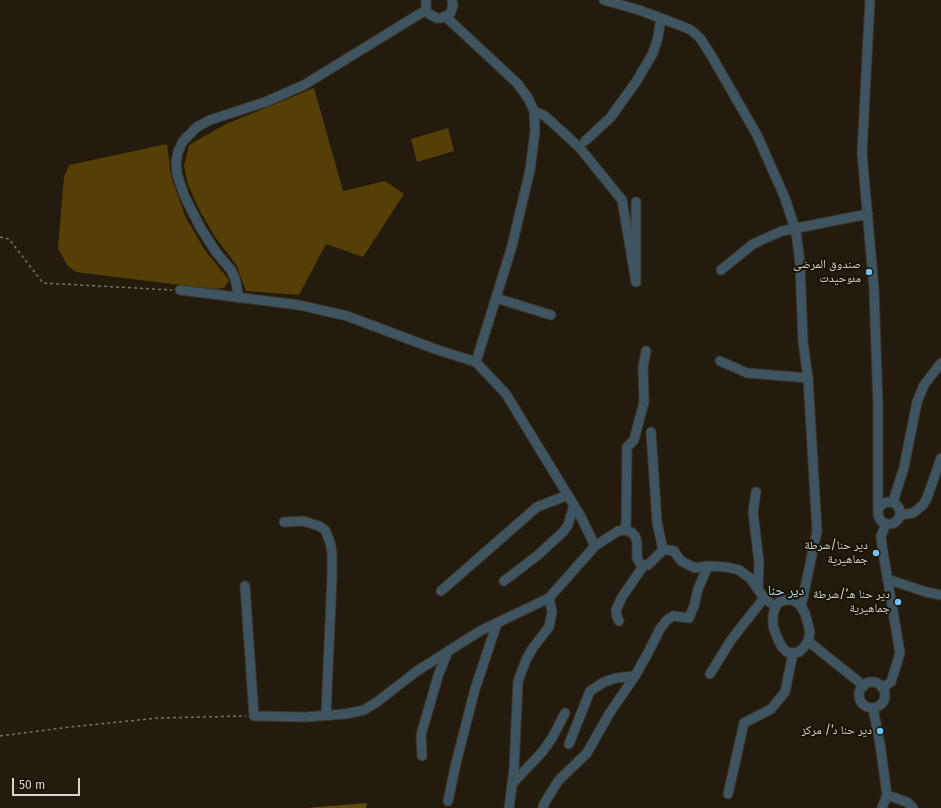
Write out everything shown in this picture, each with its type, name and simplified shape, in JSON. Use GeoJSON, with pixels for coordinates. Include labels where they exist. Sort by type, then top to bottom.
{"type":"FeatureCollection","features":[{"type":"Feature","properties":{"kind":"street"},"geometry":{"type":"LineString","coordinates":[[426,0],[426,10],[429,14],[437,18],[446,17],[452,10],[453,0]]}},
{"type":"Feature","properties":{"kind":"street"},"geometry":{"type":"LineString","coordinates":[[604,0],[640,10],[661,18],[690,30],[700,38],[711,54],[757,135],[785,198],[795,228],[800,263],[803,342],[808,378],[817,531],[801,607]]}},
{"type":"Feature","properties":{"kind":"street"},"geometry":{"type":"LineString","coordinates":[[870,0],[862,153],[874,289],[878,406],[878,509],[878,518],[886,524],[894,523],[900,515],[899,507],[893,502],[885,502],[878,509]]}},
{"type":"Feature","properties":{"kind":"street"},"geometry":{"type":"LineString","coordinates":[[239,298],[235,278],[231,270],[216,252],[200,227],[184,195],[176,174],[178,152],[183,141],[197,126],[210,120],[265,102],[304,85],[426,10]]}},
{"type":"Feature","properties":{"kind":"street"},"geometry":{"type":"LineString","coordinates":[[446,17],[517,82],[528,98],[534,111],[535,131],[530,170],[512,246],[476,362]]}},
{"type":"Feature","properties":{"kind":"street"},"geometry":{"type":"LineString","coordinates":[[585,141],[610,118],[636,82],[653,53],[661,18]]}},
{"type":"Feature","properties":{"kind":"street"},"geometry":{"type":"LineString","coordinates":[[534,111],[545,116],[579,148],[622,200],[636,282],[636,202]]}},
{"type":"Feature","properties":{"kind":"street"},"geometry":{"type":"LineString","coordinates":[[721,270],[753,244],[782,230],[868,214]]}},
{"type":"Feature","properties":{"kind":"street"},"geometry":{"type":"LineString","coordinates":[[180,290],[300,305],[347,316],[435,349],[476,362],[506,394],[574,505],[595,546]]}},
{"type":"Feature","properties":{"kind":"street"},"geometry":{"type":"LineString","coordinates":[[496,298],[551,315]]}},
{"type":"Feature","properties":{"kind":"street"},"geometry":{"type":"LineString","coordinates":[[626,530],[627,447],[634,440],[644,402],[643,366],[646,351]]}},
{"type":"Feature","properties":{"kind":"street"},"geometry":{"type":"LineString","coordinates":[[720,361],[747,373],[808,378]]}},
{"type":"Feature","properties":{"kind":"street"},"geometry":{"type":"LineString","coordinates":[[893,502],[904,467],[917,402],[924,385],[941,363]]}},
{"type":"Feature","properties":{"kind":"street"},"geometry":{"type":"LineString","coordinates":[[651,432],[657,522],[663,550]]}},
{"type":"Feature","properties":{"kind":"street"},"geometry":{"type":"LineString","coordinates":[[900,515],[913,513],[923,505],[927,498],[941,458]]}},
{"type":"Feature","properties":{"kind":"street"},"geometry":{"type":"LineString","coordinates":[[756,492],[753,512],[759,562],[758,589]]}},
{"type":"Feature","properties":{"kind":"street"},"geometry":{"type":"LineString","coordinates":[[441,591],[537,507],[568,495]]}},
{"type":"Feature","properties":{"kind":"street"},"geometry":{"type":"LineString","coordinates":[[504,581],[538,555],[563,532],[568,525],[574,505]]}},
{"type":"Feature","properties":{"kind":"street"},"geometry":{"type":"LineString","coordinates":[[284,522],[303,521],[319,526],[325,530],[330,542],[332,552],[332,577],[326,715]]}},
{"type":"Feature","properties":{"kind":"street"},"geometry":{"type":"LineString","coordinates":[[882,688],[891,682],[900,653],[882,546],[882,536],[886,524]]}},
{"type":"Feature","properties":{"kind":"street"},"geometry":{"type":"LineString","coordinates":[[245,586],[254,716],[305,717],[345,714],[364,710],[377,702],[417,671],[480,631],[549,598],[595,546],[618,531],[626,530],[635,536],[637,542],[637,558],[640,564],[648,566],[663,550],[670,550],[674,551],[681,561],[695,568],[708,566],[726,567],[739,570],[750,578],[764,598],[776,607]]}},
{"type":"Feature","properties":{"kind":"street"},"geometry":{"type":"LineString","coordinates":[[619,621],[616,610],[622,597],[644,565]]}},
{"type":"Feature","properties":{"kind":"street"},"geometry":{"type":"LineString","coordinates":[[543,808],[558,781],[587,753],[608,714],[635,676],[660,629],[667,620],[673,616],[689,618],[694,606],[698,589],[708,566]]}},
{"type":"Feature","properties":{"kind":"street"},"geometry":{"type":"LineString","coordinates":[[887,579],[926,592],[941,595]]}},
{"type":"Feature","properties":{"kind":"street"},"geometry":{"type":"LineString","coordinates":[[509,808],[512,784],[518,681],[532,649],[549,628],[552,612],[549,598]]}},
{"type":"Feature","properties":{"kind":"street"},"geometry":{"type":"LineString","coordinates":[[710,674],[731,640],[764,598]]}},
{"type":"Feature","properties":{"kind":"street"},"geometry":{"type":"LineString","coordinates":[[786,600],[793,600],[801,607],[805,613],[810,632],[808,641],[799,652],[787,652],[777,638],[773,626],[773,615],[779,602],[786,600]]}},
{"type":"Feature","properties":{"kind":"street"},"geometry":{"type":"LineString","coordinates":[[448,801],[475,689],[497,623]]}},
{"type":"Feature","properties":{"kind":"street"},"geometry":{"type":"LineString","coordinates":[[808,641],[864,686]]}},
{"type":"Feature","properties":{"kind":"street"},"geometry":{"type":"LineString","coordinates":[[422,756],[421,735],[438,676],[448,651]]}},
{"type":"Feature","properties":{"kind":"street"},"geometry":{"type":"LineString","coordinates":[[728,794],[744,723],[771,709],[785,692],[792,653]]}},
{"type":"Feature","properties":{"kind":"street"},"geometry":{"type":"LineString","coordinates":[[568,744],[590,691],[604,682],[616,678],[635,676]]}},
{"type":"Feature","properties":{"kind":"street"},"geometry":{"type":"LineString","coordinates":[[875,683],[882,688],[885,696],[884,700],[878,707],[873,708],[865,706],[860,698],[860,694],[864,686],[875,683]]}},
{"type":"Feature","properties":{"kind":"street"},"geometry":{"type":"LineString","coordinates":[[873,708],[887,795],[882,808]]}},
{"type":"Feature","properties":{"kind":"street"},"geometry":{"type":"LineString","coordinates":[[512,784],[543,751],[552,738],[565,713]]}},
{"type":"Feature","properties":{"kind":"street"},"geometry":{"type":"LineString","coordinates":[[887,795],[907,802],[913,808]]}},
{"type":"Feature","properties":{"kind":"path"},"geometry":{"type":"LineString","coordinates":[[0,237],[9,239],[43,283],[180,290]]}},
{"type":"Feature","properties":{"kind":"path"},"geometry":{"type":"LineString","coordinates":[[0,736],[70,726],[158,718],[254,716]]}},
{"type":"Feature","properties":{"kind":"shaded area"},"geometry":{"type":"Polygon","coordinates":[[[314,88],[343,191],[385,181],[404,194],[363,257],[326,244],[299,295],[246,291],[237,266],[215,237],[199,209],[188,185],[184,166],[189,145],[226,124],[314,88]]]}},
{"type":"Feature","properties":{"kind":"shaded area"},"geometry":{"type":"Polygon","coordinates":[[[448,128],[454,151],[417,162],[411,139],[448,128]]]}},
{"type":"Feature","properties":{"kind":"shaded area"},"geometry":{"type":"Polygon","coordinates":[[[167,144],[171,176],[185,216],[204,249],[229,280],[224,288],[213,289],[76,272],[67,265],[58,248],[64,177],[69,165],[167,144]]]}},
{"type":"Feature","properties":{"kind":"shaded area"},"geometry":{"type":"Polygon","coordinates":[[[367,803],[366,808],[307,808],[367,803]]]}},
{"type":"Feature","properties":{"kind":"place","name":"صندوق المرضى مئوحيدت"},"geometry":{"type":"Point","coordinates":[869,272]}},
{"type":"Feature","properties":{"kind":"place","name":"دير حنا/شرطة جماهيرية"},"geometry":{"type":"Point","coordinates":[876,553]}},
{"type":"Feature","properties":{"kind":"place","name":"دير حنا هـ‘/شرطة جماهيرية"},"geometry":{"type":"Point","coordinates":[898,602]}},
{"type":"Feature","properties":{"kind":"place","name":"دير حنا د‘/ مركز"},"geometry":{"type":"Point","coordinates":[880,731]}},
{"type":"Feature","properties":{"kind":"district","name":"دير حنا"},"geometry":{"type":"Point","coordinates":[786,591]}}]}
